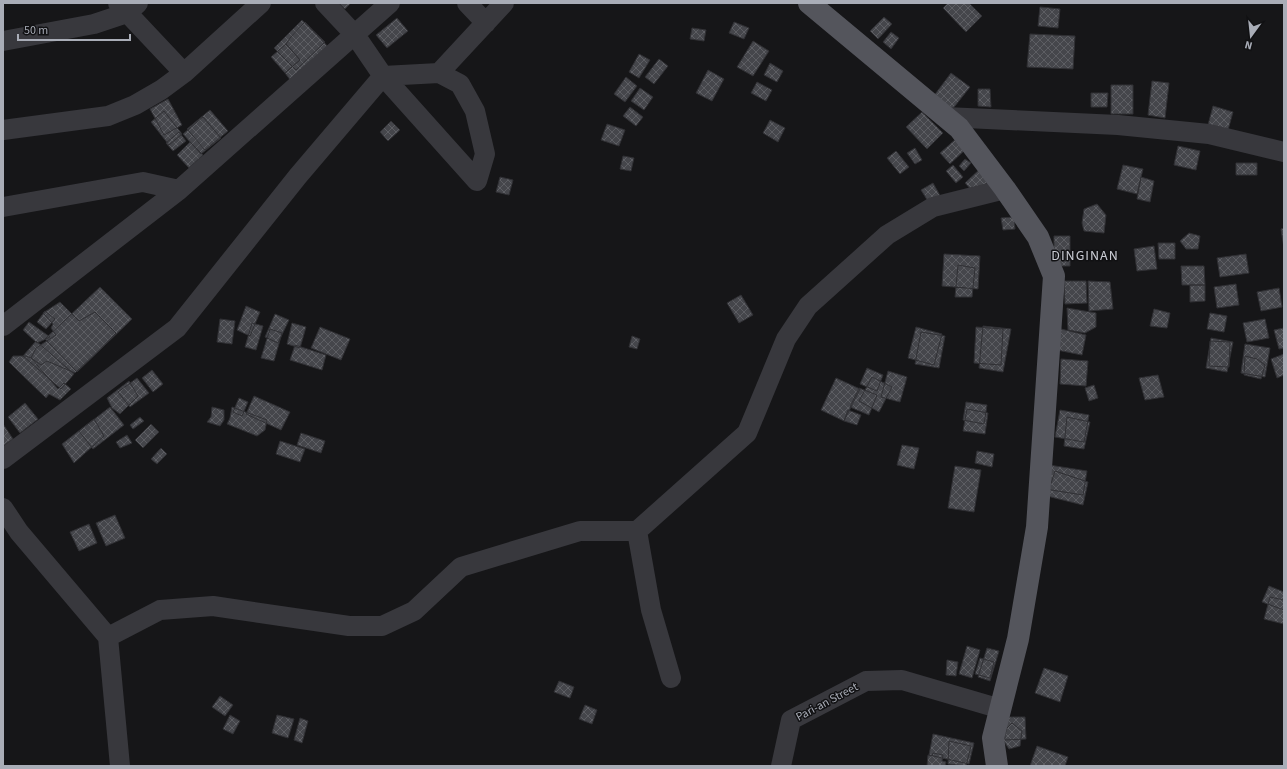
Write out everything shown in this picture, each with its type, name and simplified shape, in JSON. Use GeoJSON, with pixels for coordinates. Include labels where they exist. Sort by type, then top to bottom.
{"type":"FeatureCollection","features":[{"type":"Feature","properties":{"kind":"main road"},"geometry":{"type":"LineString","coordinates":[[809,3],[959,128],[1005,188],[1038,237],[1054,276],[1037,527],[1018,639],[1001,709],[992,738],[993,763]]}},
{"type":"Feature","properties":{"kind":"street"},"geometry":{"type":"LineString","coordinates":[[3,130],[108,116],[135,105],[161,90],[184,73],[261,3]]}},
{"type":"Feature","properties":{"kind":"street"},"geometry":{"type":"LineString","coordinates":[[3,459],[177,328],[298,176],[383,76],[439,73],[460,84],[475,110],[485,154],[477,181],[383,76],[355,35],[325,3]]}},
{"type":"Feature","properties":{"kind":"street"},"geometry":{"type":"LineString","coordinates":[[3,326],[179,190],[390,3]]}},
{"type":"Feature","properties":{"kind":"street"},"geometry":{"type":"LineString","coordinates":[[467,3],[486,23]]}},
{"type":"Feature","properties":{"kind":"street"},"geometry":{"type":"LineString","coordinates":[[439,73],[504,3]]}},
{"type":"Feature","properties":{"kind":"street"},"geometry":{"type":"LineString","coordinates":[[3,40],[94,24],[127,6],[184,73]]}},
{"type":"Feature","properties":{"kind":"street"},"geometry":{"type":"LineString","coordinates":[[946,117],[1118,125],[1208,134],[1284,152]]}},
{"type":"Feature","properties":{"kind":"street"},"geometry":{"type":"LineString","coordinates":[[3,207],[24,202],[143,182],[179,190]]}},
{"type":"Feature","properties":{"kind":"street"},"geometry":{"type":"LineString","coordinates":[[108,637],[160,610],[213,606],[349,626],[382,626],[414,611],[461,567],[580,531],[637,531],[747,433],[786,339],[808,306],[887,235],[933,207],[1005,188]]}},
{"type":"Feature","properties":{"kind":"street"},"geometry":{"type":"LineString","coordinates":[[3,508],[20,532],[108,637],[120,766]]}},
{"type":"Feature","properties":{"kind":"street"},"geometry":{"type":"LineString","coordinates":[[637,531],[651,610],[671,678]]}},
{"type":"Feature","properties":{"kind":"street","name":"Pari-an Street"},"geometry":{"type":"LineString","coordinates":[[781,766],[791,720],[866,681],[902,680],[1001,709]]}},
{"type":"Feature","properties":{"kind":"building"},"geometry":{"type":"Polygon","coordinates":[[[339,3],[351,3],[345,9],[339,3]]]}},
{"type":"Feature","properties":{"kind":"building"},"geometry":{"type":"Polygon","coordinates":[[[948,3],[969,3],[982,16],[966,32],[943,8],[948,3]]]}},
{"type":"Feature","properties":{"kind":"building"},"geometry":{"type":"Polygon","coordinates":[[[1040,7],[1060,9],[1058,28],[1038,26],[1040,7]]]}},
{"type":"Feature","properties":{"kind":"building"},"geometry":{"type":"Polygon","coordinates":[[[884,17],[892,24],[878,39],[870,31],[884,17]]]}},
{"type":"Feature","properties":{"kind":"building"},"geometry":{"type":"Polygon","coordinates":[[[397,18],[408,31],[387,48],[376,35],[397,18]]]}},
{"type":"Feature","properties":{"kind":"building"},"geometry":{"type":"Polygon","coordinates":[[[302,20],[325,42],[296,70],[274,48],[302,20]]]}},
{"type":"Feature","properties":{"kind":"building"},"geometry":{"type":"Polygon","coordinates":[[[305,22],[331,50],[294,85],[285,73],[300,60],[286,44],[305,22]]]}},
{"type":"Feature","properties":{"kind":"building"},"geometry":{"type":"Polygon","coordinates":[[[734,22],[749,28],[744,39],[729,33],[734,22]]]}},
{"type":"Feature","properties":{"kind":"building"},"geometry":{"type":"Polygon","coordinates":[[[692,28],[706,30],[704,41],[690,39],[692,28]]]}},
{"type":"Feature","properties":{"kind":"building"},"geometry":{"type":"Polygon","coordinates":[[[891,32],[899,38],[891,49],[883,42],[891,32]]]}},
{"type":"Feature","properties":{"kind":"building"},"geometry":{"type":"Polygon","coordinates":[[[1030,34],[1075,36],[1073,69],[1027,67],[1030,34]]]}},
{"type":"Feature","properties":{"kind":"building"},"geometry":{"type":"Polygon","coordinates":[[[753,41],[769,51],[753,76],[737,67],[753,41]]]}},
{"type":"Feature","properties":{"kind":"building"},"geometry":{"type":"Polygon","coordinates":[[[286,44],[300,60],[285,73],[271,57],[286,44]]]}},
{"type":"Feature","properties":{"kind":"building"},"geometry":{"type":"Polygon","coordinates":[[[639,54],[650,60],[639,78],[629,72],[639,54]]]}},
{"type":"Feature","properties":{"kind":"building"},"geometry":{"type":"Polygon","coordinates":[[[659,59],[668,66],[654,84],[645,77],[659,59]]]}},
{"type":"Feature","properties":{"kind":"building"},"geometry":{"type":"Polygon","coordinates":[[[770,63],[783,71],[777,82],[764,75],[770,63]]]}},
{"type":"Feature","properties":{"kind":"building"},"geometry":{"type":"Polygon","coordinates":[[[708,70],[724,79],[712,101],[696,93],[708,70]]]}},
{"type":"Feature","properties":{"kind":"building"},"geometry":{"type":"Polygon","coordinates":[[[951,73],[970,87],[951,111],[933,97],[951,73]]]}},
{"type":"Feature","properties":{"kind":"building"},"geometry":{"type":"Polygon","coordinates":[[[626,77],[637,86],[625,102],[614,94],[626,77]]]}},
{"type":"Feature","properties":{"kind":"building"},"geometry":{"type":"Polygon","coordinates":[[[1152,81],[1169,83],[1165,118],[1148,115],[1152,81]]]}},
{"type":"Feature","properties":{"kind":"building"},"geometry":{"type":"Polygon","coordinates":[[[757,82],[772,90],[766,101],[751,93],[757,82]]]}},
{"type":"Feature","properties":{"kind":"building"},"geometry":{"type":"Polygon","coordinates":[[[1111,85],[1133,85],[1133,114],[1111,114],[1111,85]]]}},
{"type":"Feature","properties":{"kind":"building"},"geometry":{"type":"Polygon","coordinates":[[[640,88],[653,97],[644,110],[631,101],[640,88]]]}},
{"type":"Feature","properties":{"kind":"building"},"geometry":{"type":"Polygon","coordinates":[[[978,89],[990,89],[991,107],[978,106],[978,89]]]}},
{"type":"Feature","properties":{"kind":"building"},"geometry":{"type":"Polygon","coordinates":[[[1091,93],[1108,93],[1107,107],[1091,107],[1091,93]]]}},
{"type":"Feature","properties":{"kind":"building"},"geometry":{"type":"Polygon","coordinates":[[[168,99],[182,125],[164,135],[150,109],[168,99]]]}},
{"type":"Feature","properties":{"kind":"building"},"geometry":{"type":"Polygon","coordinates":[[[1213,106],[1233,112],[1228,130],[1208,125],[1213,106]]]}},
{"type":"Feature","properties":{"kind":"building"},"geometry":{"type":"Polygon","coordinates":[[[630,107],[643,117],[636,126],[623,116],[630,107]]]}},
{"type":"Feature","properties":{"kind":"building"},"geometry":{"type":"Polygon","coordinates":[[[210,110],[228,131],[205,150],[187,129],[210,110]]]}},
{"type":"Feature","properties":{"kind":"building"},"geometry":{"type":"Polygon","coordinates":[[[164,111],[182,134],[169,145],[151,122],[164,111]]]}},
{"type":"Feature","properties":{"kind":"building"},"geometry":{"type":"Polygon","coordinates":[[[922,112],[943,133],[927,149],[906,127],[922,112]]]}},
{"type":"Feature","properties":{"kind":"building"},"geometry":{"type":"Polygon","coordinates":[[[203,117],[221,138],[201,154],[183,134],[203,117]]]}},
{"type":"Feature","properties":{"kind":"building"},"geometry":{"type":"Polygon","coordinates":[[[770,120],[785,128],[778,142],[763,133],[770,120]]]}},
{"type":"Feature","properties":{"kind":"building"},"geometry":{"type":"Polygon","coordinates":[[[391,121],[400,130],[388,141],[380,132],[391,121]]]}},
{"type":"Feature","properties":{"kind":"building"},"geometry":{"type":"Polygon","coordinates":[[[607,124],[625,130],[619,146],[601,140],[607,124]]]}},
{"type":"Feature","properties":{"kind":"building"},"geometry":{"type":"Polygon","coordinates":[[[179,132],[186,141],[173,151],[166,143],[179,132]]]}},
{"type":"Feature","properties":{"kind":"building"},"geometry":{"type":"Polygon","coordinates":[[[957,138],[967,148],[950,164],[940,153],[957,138]]]}},
{"type":"Feature","properties":{"kind":"building"},"geometry":{"type":"Polygon","coordinates":[[[190,142],[203,155],[189,168],[177,155],[190,142]]]}},
{"type":"Feature","properties":{"kind":"building"},"geometry":{"type":"Polygon","coordinates":[[[1178,146],[1200,151],[1196,170],[1174,165],[1178,146]]]}},
{"type":"Feature","properties":{"kind":"building"},"geometry":{"type":"Polygon","coordinates":[[[915,148],[922,160],[915,164],[907,153],[915,148]]]}},
{"type":"Feature","properties":{"kind":"building"},"geometry":{"type":"Polygon","coordinates":[[[896,151],[909,167],[900,174],[887,158],[896,151]]]}},
{"type":"Feature","properties":{"kind":"building"},"geometry":{"type":"Polygon","coordinates":[[[623,156],[634,158],[631,171],[620,169],[623,156]]]}},
{"type":"Feature","properties":{"kind":"building"},"geometry":{"type":"Polygon","coordinates":[[[965,159],[971,163],[964,171],[959,166],[965,159]]]}},
{"type":"Feature","properties":{"kind":"building"},"geometry":{"type":"Polygon","coordinates":[[[1236,163],[1257,163],[1257,175],[1236,175],[1236,163]]]}},
{"type":"Feature","properties":{"kind":"building"},"geometry":{"type":"Polygon","coordinates":[[[953,165],[963,177],[956,183],[946,171],[953,165]]]}},
{"type":"Feature","properties":{"kind":"building"},"geometry":{"type":"Polygon","coordinates":[[[1123,165],[1143,169],[1137,194],[1117,189],[1123,165]]]}},
{"type":"Feature","properties":{"kind":"building"},"geometry":{"type":"Polygon","coordinates":[[[981,168],[991,179],[975,194],[965,183],[981,168]]]}},
{"type":"Feature","properties":{"kind":"building"},"geometry":{"type":"Polygon","coordinates":[[[500,177],[513,180],[509,195],[496,192],[500,177]]]}},
{"type":"Feature","properties":{"kind":"building"},"geometry":{"type":"Polygon","coordinates":[[[1141,177],[1154,181],[1150,202],[1137,199],[1141,177]]]}},
{"type":"Feature","properties":{"kind":"building"},"geometry":{"type":"Polygon","coordinates":[[[933,183],[942,199],[931,206],[921,190],[933,183]]]}},
{"type":"Feature","properties":{"kind":"building"},"geometry":{"type":"Polygon","coordinates":[[[1097,204],[1106,215],[1104,233],[1084,231],[1082,223],[1084,209],[1097,204]]]}},
{"type":"Feature","properties":{"kind":"building"},"geometry":{"type":"Polygon","coordinates":[[[1014,217],[1015,229],[1003,230],[1001,218],[1014,217]]]}},
{"type":"Feature","properties":{"kind":"building"},"geometry":{"type":"Polygon","coordinates":[[[1284,228],[1284,248],[1281,229],[1284,228]]]}},
{"type":"Feature","properties":{"kind":"building"},"geometry":{"type":"Polygon","coordinates":[[[1189,233],[1200,236],[1198,249],[1186,249],[1180,241],[1189,233]]]}},
{"type":"Feature","properties":{"kind":"building"},"geometry":{"type":"Polygon","coordinates":[[[1054,236],[1070,236],[1070,266],[1054,266],[1054,236]]]}},
{"type":"Feature","properties":{"kind":"building"},"geometry":{"type":"Polygon","coordinates":[[[1158,243],[1175,243],[1175,259],[1159,259],[1158,243]]]}},
{"type":"Feature","properties":{"kind":"building"},"geometry":{"type":"Polygon","coordinates":[[[1154,246],[1157,269],[1137,271],[1134,249],[1154,246]]]}},
{"type":"Feature","properties":{"kind":"building"},"geometry":{"type":"Polygon","coordinates":[[[944,254],[980,256],[978,289],[942,286],[944,254]]]}},
{"type":"Feature","properties":{"kind":"building"},"geometry":{"type":"Polygon","coordinates":[[[1246,254],[1249,273],[1220,277],[1217,258],[1246,254]]]}},
{"type":"Feature","properties":{"kind":"building"},"geometry":{"type":"Polygon","coordinates":[[[958,265],[975,268],[972,297],[955,297],[958,265]]]}},
{"type":"Feature","properties":{"kind":"building"},"geometry":{"type":"Polygon","coordinates":[[[1181,266],[1204,266],[1205,285],[1182,285],[1181,266]]]}},
{"type":"Feature","properties":{"kind":"building"},"geometry":{"type":"Polygon","coordinates":[[[1064,281],[1086,281],[1087,303],[1065,304],[1064,281]]]}},
{"type":"Feature","properties":{"kind":"building"},"geometry":{"type":"Polygon","coordinates":[[[1088,281],[1110,282],[1113,309],[1089,311],[1088,281]]]}},
{"type":"Feature","properties":{"kind":"building"},"geometry":{"type":"Polygon","coordinates":[[[1236,284],[1239,305],[1217,308],[1214,287],[1236,284]]]}},
{"type":"Feature","properties":{"kind":"building"},"geometry":{"type":"Polygon","coordinates":[[[1190,285],[1205,285],[1205,301],[1190,302],[1190,285]]]}},
{"type":"Feature","properties":{"kind":"building"},"geometry":{"type":"Polygon","coordinates":[[[100,287],[132,319],[77,372],[45,339],[100,287]]]}},
{"type":"Feature","properties":{"kind":"building"},"geometry":{"type":"Polygon","coordinates":[[[1279,288],[1282,307],[1261,311],[1257,292],[1279,288]]]}},
{"type":"Feature","properties":{"kind":"building"},"geometry":{"type":"Polygon","coordinates":[[[741,295],[753,315],[739,323],[727,303],[741,295]]]}},
{"type":"Feature","properties":{"kind":"building"},"geometry":{"type":"Polygon","coordinates":[[[60,302],[79,321],[95,312],[116,333],[75,373],[47,361],[41,365],[31,358],[36,348],[56,335],[51,328],[53,324],[43,313],[60,302]]]}},
{"type":"Feature","properties":{"kind":"building"},"geometry":{"type":"Polygon","coordinates":[[[246,306],[260,312],[250,336],[237,330],[246,306]]]}},
{"type":"Feature","properties":{"kind":"building"},"geometry":{"type":"Polygon","coordinates":[[[1067,308],[1096,313],[1096,327],[1085,333],[1068,330],[1067,308]]]}},
{"type":"Feature","properties":{"kind":"building"},"geometry":{"type":"Polygon","coordinates":[[[1154,309],[1170,313],[1167,328],[1150,326],[1154,309]]]}},
{"type":"Feature","properties":{"kind":"building"},"geometry":{"type":"Polygon","coordinates":[[[45,311],[55,319],[46,329],[37,322],[45,311]]]}},
{"type":"Feature","properties":{"kind":"building"},"geometry":{"type":"Polygon","coordinates":[[[1210,313],[1227,316],[1224,332],[1207,329],[1210,313]]]}},
{"type":"Feature","properties":{"kind":"building"},"geometry":{"type":"Polygon","coordinates":[[[275,314],[289,320],[278,343],[265,337],[275,314]]]}},
{"type":"Feature","properties":{"kind":"building"},"geometry":{"type":"Polygon","coordinates":[[[220,319],[235,321],[232,344],[217,342],[220,319]]]}},
{"type":"Feature","properties":{"kind":"building"},"geometry":{"type":"Polygon","coordinates":[[[1265,319],[1269,338],[1247,342],[1243,323],[1265,319]]]}},
{"type":"Feature","properties":{"kind":"building"},"geometry":{"type":"Polygon","coordinates":[[[29,322],[50,337],[37,343],[23,330],[29,322]]]}},
{"type":"Feature","properties":{"kind":"building"},"geometry":{"type":"Polygon","coordinates":[[[252,323],[263,326],[256,350],[245,347],[252,323]]]}},
{"type":"Feature","properties":{"kind":"building"},"geometry":{"type":"Polygon","coordinates":[[[292,323],[306,327],[300,348],[287,344],[292,323]]]}},
{"type":"Feature","properties":{"kind":"building"},"geometry":{"type":"Polygon","coordinates":[[[983,326],[1011,329],[1003,372],[979,368],[983,326]]]}},
{"type":"Feature","properties":{"kind":"building"},"geometry":{"type":"Polygon","coordinates":[[[320,327],[350,339],[341,360],[311,348],[320,327]]]}},
{"type":"Feature","properties":{"kind":"building"},"geometry":{"type":"Polygon","coordinates":[[[916,327],[942,334],[934,365],[908,358],[916,327]]]}},
{"type":"Feature","properties":{"kind":"building"},"geometry":{"type":"Polygon","coordinates":[[[976,327],[1003,329],[1001,365],[974,363],[976,327]]]}},
{"type":"Feature","properties":{"kind":"building"},"geometry":{"type":"Polygon","coordinates":[[[1284,328],[1284,348],[1279,349],[1274,330],[1284,328]]]}},
{"type":"Feature","properties":{"kind":"building"},"geometry":{"type":"Polygon","coordinates":[[[270,329],[282,333],[274,361],[261,358],[270,329]]]}},
{"type":"Feature","properties":{"kind":"building"},"geometry":{"type":"Polygon","coordinates":[[[1061,329],[1086,335],[1082,355],[1057,350],[1061,329]]]}},
{"type":"Feature","properties":{"kind":"building"},"geometry":{"type":"Polygon","coordinates":[[[921,332],[945,336],[939,368],[915,364],[921,332]]]}},
{"type":"Feature","properties":{"kind":"building"},"geometry":{"type":"Polygon","coordinates":[[[632,336],[640,339],[637,349],[629,347],[632,336]]]}},
{"type":"Feature","properties":{"kind":"building"},"geometry":{"type":"Polygon","coordinates":[[[1211,338],[1233,342],[1227,372],[1206,368],[1211,338]]]}},
{"type":"Feature","properties":{"kind":"building"},"geometry":{"type":"Polygon","coordinates":[[[36,341],[74,374],[61,389],[23,356],[36,341]]]}},
{"type":"Feature","properties":{"kind":"building"},"geometry":{"type":"Polygon","coordinates":[[[1210,341],[1230,342],[1229,367],[1209,366],[1210,341]]]}},
{"type":"Feature","properties":{"kind":"building"},"geometry":{"type":"Polygon","coordinates":[[[1245,344],[1270,348],[1265,377],[1241,373],[1245,344]]]}},
{"type":"Feature","properties":{"kind":"building"},"geometry":{"type":"Polygon","coordinates":[[[295,345],[326,355],[322,370],[290,360],[295,345]]]}},
{"type":"Feature","properties":{"kind":"building"},"geometry":{"type":"Polygon","coordinates":[[[1284,354],[1284,375],[1277,378],[1271,359],[1284,354]]]}},
{"type":"Feature","properties":{"kind":"building"},"geometry":{"type":"Polygon","coordinates":[[[13,356],[26,356],[31,358],[58,389],[64,383],[71,389],[60,400],[49,394],[46,398],[9,362],[13,356]]]}},
{"type":"Feature","properties":{"kind":"building"},"geometry":{"type":"Polygon","coordinates":[[[1245,356],[1257,359],[1265,365],[1261,379],[1244,375],[1245,356]]]}},
{"type":"Feature","properties":{"kind":"building"},"geometry":{"type":"Polygon","coordinates":[[[1061,359],[1088,361],[1086,386],[1060,384],[1061,359]]]}},
{"type":"Feature","properties":{"kind":"building"},"geometry":{"type":"Polygon","coordinates":[[[867,368],[883,375],[877,391],[860,384],[867,368]]]}},
{"type":"Feature","properties":{"kind":"building"},"geometry":{"type":"Polygon","coordinates":[[[152,370],[163,384],[153,392],[142,378],[152,370]]]}},
{"type":"Feature","properties":{"kind":"building"},"geometry":{"type":"Polygon","coordinates":[[[888,371],[907,377],[900,402],[881,397],[888,371]]]}},
{"type":"Feature","properties":{"kind":"building"},"geometry":{"type":"Polygon","coordinates":[[[1158,375],[1164,397],[1145,400],[1139,378],[1158,375]]]}},
{"type":"Feature","properties":{"kind":"building"},"geometry":{"type":"Polygon","coordinates":[[[872,377],[892,387],[879,412],[859,401],[872,377]]]}},
{"type":"Feature","properties":{"kind":"building"},"geometry":{"type":"Polygon","coordinates":[[[137,378],[149,393],[130,407],[118,392],[137,378]]]}},
{"type":"Feature","properties":{"kind":"building"},"geometry":{"type":"Polygon","coordinates":[[[836,378],[860,389],[844,421],[821,410],[836,378]]]}},
{"type":"Feature","properties":{"kind":"building"},"geometry":{"type":"Polygon","coordinates":[[[129,381],[138,396],[120,414],[112,408],[107,398],[129,381]]]}},
{"type":"Feature","properties":{"kind":"building"},"geometry":{"type":"Polygon","coordinates":[[[1094,385],[1098,398],[1089,401],[1085,388],[1094,385]]]}},
{"type":"Feature","properties":{"kind":"building"},"geometry":{"type":"Polygon","coordinates":[[[859,388],[877,395],[869,415],[850,407],[859,388]]]}},
{"type":"Feature","properties":{"kind":"building"},"geometry":{"type":"Polygon","coordinates":[[[254,396],[290,412],[281,430],[246,414],[254,396]]]}},
{"type":"Feature","properties":{"kind":"building"},"geometry":{"type":"Polygon","coordinates":[[[239,398],[248,402],[242,416],[233,412],[239,398]]]}},
{"type":"Feature","properties":{"kind":"building"},"geometry":{"type":"Polygon","coordinates":[[[966,402],[987,405],[984,424],[963,420],[966,402]]]}},
{"type":"Feature","properties":{"kind":"building"},"geometry":{"type":"Polygon","coordinates":[[[25,403],[38,419],[20,433],[8,417],[25,403]]]}},
{"type":"Feature","properties":{"kind":"building"},"geometry":{"type":"Polygon","coordinates":[[[110,407],[124,425],[93,449],[79,431],[110,407]]]}},
{"type":"Feature","properties":{"kind":"building"},"geometry":{"type":"Polygon","coordinates":[[[212,407],[224,410],[224,420],[220,426],[207,422],[211,417],[212,407]]]}},
{"type":"Feature","properties":{"kind":"building"},"geometry":{"type":"Polygon","coordinates":[[[232,407],[267,420],[265,430],[257,436],[227,424],[232,407]]]}},
{"type":"Feature","properties":{"kind":"building"},"geometry":{"type":"Polygon","coordinates":[[[967,409],[988,413],[985,434],[963,431],[967,409]]]}},
{"type":"Feature","properties":{"kind":"building"},"geometry":{"type":"Polygon","coordinates":[[[848,410],[861,415],[857,425],[844,421],[848,410]]]}},
{"type":"Feature","properties":{"kind":"building"},"geometry":{"type":"Polygon","coordinates":[[[1060,410],[1089,415],[1084,442],[1055,437],[1060,410]]]}},
{"type":"Feature","properties":{"kind":"building"},"geometry":{"type":"Polygon","coordinates":[[[140,417],[144,421],[133,429],[130,425],[140,417]]]}},
{"type":"Feature","properties":{"kind":"building"},"geometry":{"type":"Polygon","coordinates":[[[1067,417],[1090,422],[1084,449],[1064,446],[1067,417]]]}},
{"type":"Feature","properties":{"kind":"building"},"geometry":{"type":"Polygon","coordinates":[[[94,419],[104,436],[74,463],[62,444],[94,419]]]}},
{"type":"Feature","properties":{"kind":"building"},"geometry":{"type":"Polygon","coordinates":[[[3,424],[13,439],[3,446],[3,424]]]}},
{"type":"Feature","properties":{"kind":"building"},"geometry":{"type":"Polygon","coordinates":[[[151,424],[159,432],[143,448],[135,440],[151,424]]]}},
{"type":"Feature","properties":{"kind":"building"},"geometry":{"type":"Polygon","coordinates":[[[301,433],[325,441],[321,453],[297,445],[301,433]]]}},
{"type":"Feature","properties":{"kind":"building"},"geometry":{"type":"Polygon","coordinates":[[[127,435],[132,443],[120,448],[116,442],[127,435]]]}},
{"type":"Feature","properties":{"kind":"building"},"geometry":{"type":"Polygon","coordinates":[[[280,441],[305,449],[300,462],[276,454],[280,441]]]}},
{"type":"Feature","properties":{"kind":"building"},"geometry":{"type":"Polygon","coordinates":[[[902,445],[919,448],[914,469],[897,465],[902,445]]]}},
{"type":"Feature","properties":{"kind":"building"},"geometry":{"type":"Polygon","coordinates":[[[161,448],[167,454],[157,464],[151,459],[161,448]]]}},
{"type":"Feature","properties":{"kind":"building"},"geometry":{"type":"Polygon","coordinates":[[[977,451],[994,454],[992,467],[975,463],[977,451]]]}},
{"type":"Feature","properties":{"kind":"building"},"geometry":{"type":"Polygon","coordinates":[[[1049,465],[1087,471],[1083,495],[1045,489],[1049,465]]]}},
{"type":"Feature","properties":{"kind":"building"},"geometry":{"type":"Polygon","coordinates":[[[955,466],[981,470],[974,512],[948,508],[955,466]]]}},
{"type":"Feature","properties":{"kind":"building"},"geometry":{"type":"Polygon","coordinates":[[[1055,471],[1088,482],[1083,505],[1047,496],[1055,471]]]}},
{"type":"Feature","properties":{"kind":"building"},"geometry":{"type":"Polygon","coordinates":[[[115,515],[125,538],[106,546],[96,523],[115,515]]]}},
{"type":"Feature","properties":{"kind":"building"},"geometry":{"type":"Polygon","coordinates":[[[89,524],[97,543],[79,551],[70,532],[89,524]]]}},
{"type":"Feature","properties":{"kind":"building"},"geometry":{"type":"Polygon","coordinates":[[[1269,586],[1284,592],[1284,610],[1262,602],[1269,586]]]}},
{"type":"Feature","properties":{"kind":"building"},"geometry":{"type":"Polygon","coordinates":[[[1270,597],[1284,600],[1284,624],[1264,619],[1270,597]]]}},
{"type":"Feature","properties":{"kind":"building"},"geometry":{"type":"Polygon","coordinates":[[[967,646],[980,650],[972,678],[959,674],[967,646]]]}},
{"type":"Feature","properties":{"kind":"building"},"geometry":{"type":"Polygon","coordinates":[[[987,648],[999,651],[990,681],[978,677],[987,648]]]}},
{"type":"Feature","properties":{"kind":"building"},"geometry":{"type":"Polygon","coordinates":[[[980,658],[994,662],[990,678],[975,674],[980,658]]]}},
{"type":"Feature","properties":{"kind":"building"},"geometry":{"type":"Polygon","coordinates":[[[947,660],[958,662],[956,676],[946,675],[947,660]]]}},
{"type":"Feature","properties":{"kind":"building"},"geometry":{"type":"Polygon","coordinates":[[[1044,668],[1068,676],[1060,702],[1035,693],[1044,668]]]}},
{"type":"Feature","properties":{"kind":"building"},"geometry":{"type":"Polygon","coordinates":[[[559,681],[574,687],[570,698],[554,692],[559,681]]]}},
{"type":"Feature","properties":{"kind":"building"},"geometry":{"type":"Polygon","coordinates":[[[220,696],[233,705],[225,716],[212,707],[220,696]]]}},
{"type":"Feature","properties":{"kind":"building"},"geometry":{"type":"Polygon","coordinates":[[[585,705],[597,710],[592,724],[579,719],[585,705]]]}},
{"type":"Feature","properties":{"kind":"building"},"geometry":{"type":"Polygon","coordinates":[[[230,715],[240,721],[233,734],[223,729],[230,715]]]}},
{"type":"Feature","properties":{"kind":"building"},"geometry":{"type":"Polygon","coordinates":[[[277,715],[294,719],[288,738],[272,733],[277,715]]]}},
{"type":"Feature","properties":{"kind":"building"},"geometry":{"type":"Polygon","coordinates":[[[1004,717],[1025,717],[1026,739],[1005,740],[1004,717]]]}},
{"type":"Feature","properties":{"kind":"building"},"geometry":{"type":"Polygon","coordinates":[[[300,718],[308,721],[302,743],[294,740],[300,718]]]}},
{"type":"Feature","properties":{"kind":"building"},"geometry":{"type":"Polygon","coordinates":[[[1012,723],[1022,731],[1020,746],[1009,749],[1003,740],[1007,728],[1012,723]]]}},
{"type":"Feature","properties":{"kind":"building"},"geometry":{"type":"Polygon","coordinates":[[[933,734],[974,743],[969,764],[929,755],[933,734]]]}},
{"type":"Feature","properties":{"kind":"building"},"geometry":{"type":"Polygon","coordinates":[[[949,741],[971,746],[966,766],[948,764],[949,741]]]}},
{"type":"Feature","properties":{"kind":"building"},"geometry":{"type":"Polygon","coordinates":[[[1037,746],[1068,757],[1065,766],[1030,766],[1037,746]]]}},
{"type":"Feature","properties":{"kind":"building"},"geometry":{"type":"Polygon","coordinates":[[[933,753],[943,755],[942,761],[946,762],[945,766],[927,766],[928,755],[932,756],[933,753]]]}},
{"type":"Feature","properties":{"kind":"district","name":"DINGINAN"},"geometry":{"type":"Point","coordinates":[1085,256]}}]}
